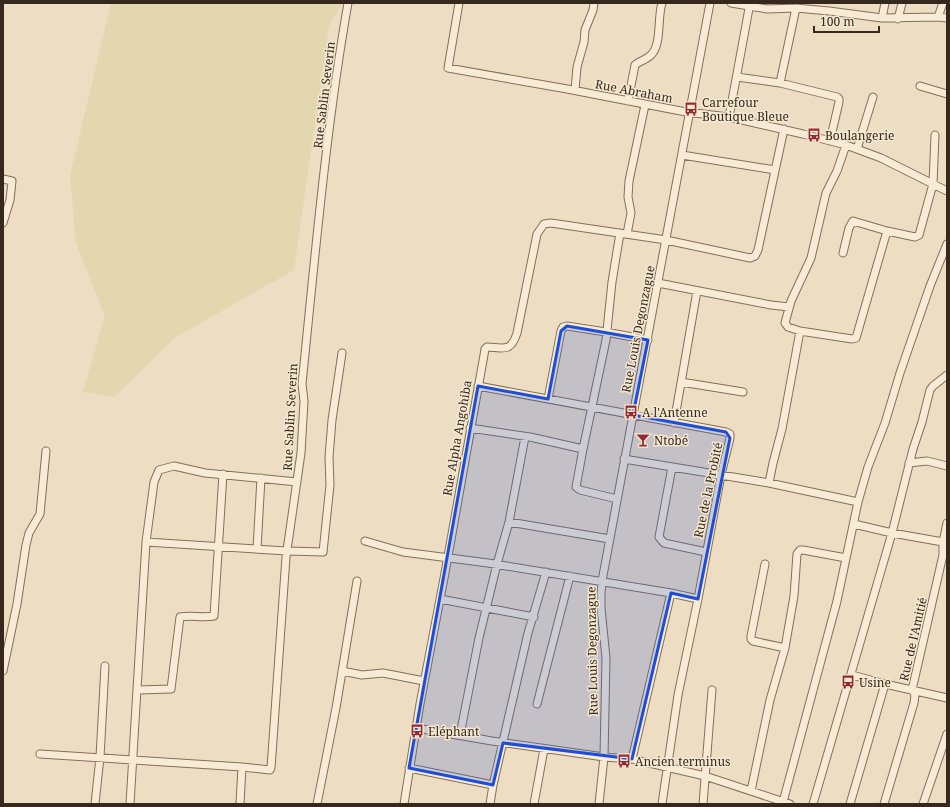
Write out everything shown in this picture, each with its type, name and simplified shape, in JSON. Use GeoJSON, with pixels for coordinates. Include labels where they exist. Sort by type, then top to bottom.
{"type":"FeatureCollection","features":[{"type":"Feature","properties":{"kind":"street","name":"Rue Sablin Severin"},"geometry":{"type":"LineString","coordinates":[[242,767],[270,770],[271,768],[287,551],[301,453],[304,401],[302,384],[318,234],[341,47],[348,3]]}},
{"type":"Feature","properties":{"kind":"street","name":"Rue Abraham"},"geometry":{"type":"LineString","coordinates":[[459,3],[448,68],[690,112],[729,117],[784,129],[857,148],[900,167],[947,191]]}},
{"type":"Feature","properties":{"kind":"street"},"geometry":{"type":"LineString","coordinates":[[575,90],[577,67],[584,42],[585,30],[593,10],[594,3]]}},
{"type":"Feature","properties":{"kind":"street"},"geometry":{"type":"LineString","coordinates":[[628,101],[635,65],[647,59],[657,46],[658,21],[662,3]]}},
{"type":"Feature","properties":{"kind":"street","name":"Rue Louis Degonzague"},"geometry":{"type":"LineString","coordinates":[[599,804],[604,757],[606,658],[601,608],[602,581],[710,3]]}},
{"type":"Feature","properties":{"kind":"street"},"geometry":{"type":"LineString","coordinates":[[731,3],[750,4],[767,9],[796,8],[882,18],[947,18]]}},
{"type":"Feature","properties":{"kind":"street"},"geometry":{"type":"LineString","coordinates":[[829,11],[830,3]]}},
{"type":"Feature","properties":{"kind":"street"},"geometry":{"type":"LineString","coordinates":[[882,18],[884,3]]}},
{"type":"Feature","properties":{"kind":"street"},"geometry":{"type":"LineString","coordinates":[[898,19],[902,3]]}},
{"type":"Feature","properties":{"kind":"street"},"geometry":{"type":"LineString","coordinates":[[938,17],[942,3]]}},
{"type":"Feature","properties":{"kind":"street"},"geometry":{"type":"LineString","coordinates":[[729,117],[750,4]]}},
{"type":"Feature","properties":{"kind":"street"},"geometry":{"type":"LineString","coordinates":[[780,84],[796,8]]}},
{"type":"Feature","properties":{"kind":"street"},"geometry":{"type":"LineString","coordinates":[[737,77],[780,84],[839,98],[840,102],[830,141]]}},
{"type":"Feature","properties":{"kind":"street"},"geometry":{"type":"LineString","coordinates":[[920,86],[947,94]]}},
{"type":"Feature","properties":{"kind":"street"},"geometry":{"type":"LineString","coordinates":[[857,148],[873,97]]}},
{"type":"Feature","properties":{"kind":"street"},"geometry":{"type":"LineString","coordinates":[[617,499],[580,490],[576,487],[606,340],[606,332],[624,234],[631,213],[628,197],[629,181],[645,104]]}},
{"type":"Feature","properties":{"kind":"street"},"geometry":{"type":"LineString","coordinates":[[682,155],[775,170],[784,129]]}},
{"type":"Feature","properties":{"kind":"street"},"geometry":{"type":"LineString","coordinates":[[843,253],[849,228],[853,221],[887,231],[915,237],[919,236],[932,184],[935,135]]}},
{"type":"Feature","properties":{"kind":"street"},"geometry":{"type":"LineString","coordinates":[[846,145],[837,171],[826,193],[811,258],[789,307],[786,326],[800,331],[852,339],[856,338],[887,231]]}},
{"type":"Feature","properties":{"kind":"street","name":"Rue Alpha Angohiba"},"geometry":{"type":"LineString","coordinates":[[404,804],[424,681],[485,350],[487,347],[509,347],[515,340],[535,241],[540,228],[544,224],[551,223],[666,240],[750,258],[755,256],[758,250],[775,170]]}},
{"type":"Feature","properties":{"kind":"street"},"geometry":{"type":"LineString","coordinates":[[3,179],[12,181],[10,200],[3,223]]}},
{"type":"Feature","properties":{"kind":"street"},"geometry":{"type":"LineString","coordinates":[[416,728],[544,749],[632,759],[705,776],[751,790],[786,803],[837,601],[858,502],[868,467],[885,423],[919,316],[947,244]]}},
{"type":"Feature","properties":{"kind":"street"},"geometry":{"type":"LineString","coordinates":[[658,283],[771,305],[789,307]]}},
{"type":"Feature","properties":{"kind":"street"},"geometry":{"type":"LineString","coordinates":[[674,423],[697,291]]}},
{"type":"Feature","properties":{"kind":"street"},"geometry":{"type":"LineString","coordinates":[[548,399],[560,331],[563,327],[567,326],[648,340]]}},
{"type":"Feature","properties":{"kind":"street"},"geometry":{"type":"LineString","coordinates":[[769,483],[782,428],[800,331]]}},
{"type":"Feature","properties":{"kind":"street"},"geometry":{"type":"LineString","coordinates":[[146,542],[321,553],[324,550],[330,485],[329,457],[332,420],[342,352]]}},
{"type":"Feature","properties":{"kind":"street"},"geometry":{"type":"LineString","coordinates":[[813,804],[852,675],[930,390],[947,375]]}},
{"type":"Feature","properties":{"kind":"street"},"geometry":{"type":"LineString","coordinates":[[681,382],[743,392]]}},
{"type":"Feature","properties":{"kind":"street","name":"Rue de la Probité"},"geometry":{"type":"LineString","coordinates":[[478,386],[726,432],[730,434],[678,695],[662,804]]}},
{"type":"Feature","properties":{"kind":"street"},"geometry":{"type":"LineString","coordinates":[[470,428],[525,437],[583,449]]}},
{"type":"Feature","properties":{"kind":"street"},"geometry":{"type":"LineString","coordinates":[[460,735],[479,638],[509,522],[525,437]]}},
{"type":"Feature","properties":{"kind":"street"},"geometry":{"type":"LineString","coordinates":[[3,671],[17,604],[26,545],[29,533],[40,514],[46,451]]}},
{"type":"Feature","properties":{"kind":"street"},"geometry":{"type":"LineString","coordinates":[[624,459],[769,483],[858,502]]}},
{"type":"Feature","properties":{"kind":"street"},"geometry":{"type":"LineString","coordinates":[[909,463],[927,461],[947,466]]}},
{"type":"Feature","properties":{"kind":"street"},"geometry":{"type":"LineString","coordinates":[[130,804],[146,542],[154,482],[159,470],[180,466],[205,473],[297,482]]}},
{"type":"Feature","properties":{"kind":"street"},"geometry":{"type":"LineString","coordinates":[[672,467],[659,537],[664,543],[706,552]]}},
{"type":"Feature","properties":{"kind":"street"},"geometry":{"type":"LineString","coordinates":[[138,690],[171,689],[180,617],[214,616],[222,474]]}},
{"type":"Feature","properties":{"kind":"street"},"geometry":{"type":"LineString","coordinates":[[256,549],[261,478]]}},
{"type":"Feature","properties":{"kind":"street"},"geometry":{"type":"LineString","coordinates":[[509,522],[610,539]]}},
{"type":"Feature","properties":{"kind":"street","name":"Rue de l'Amitié"},"geometry":{"type":"LineString","coordinates":[[884,804],[914,703],[915,695],[912,690],[945,556],[943,542],[947,523]]}},
{"type":"Feature","properties":{"kind":"street"},"geometry":{"type":"LineString","coordinates":[[854,524],[892,533],[943,542]]}},
{"type":"Feature","properties":{"kind":"street"},"geometry":{"type":"LineString","coordinates":[[365,540],[403,552],[497,564],[698,598]]}},
{"type":"Feature","properties":{"kind":"street"},"geometry":{"type":"LineString","coordinates":[[751,790],[766,714],[785,648],[794,596],[797,554],[800,550],[803,550],[846,558]]}},
{"type":"Feature","properties":{"kind":"street"},"geometry":{"type":"LineString","coordinates":[[765,564],[751,639],[753,641],[785,648]]}},
{"type":"Feature","properties":{"kind":"street"},"geometry":{"type":"LineString","coordinates":[[490,804],[528,633],[534,617],[546,572]]}},
{"type":"Feature","properties":{"kind":"street"},"geometry":{"type":"LineString","coordinates":[[537,704],[570,576]]}},
{"type":"Feature","properties":{"kind":"street"},"geometry":{"type":"LineString","coordinates":[[317,804],[357,581]]}},
{"type":"Feature","properties":{"kind":"street"},"geometry":{"type":"LineString","coordinates":[[632,759],[671,593]]}},
{"type":"Feature","properties":{"kind":"street"},"geometry":{"type":"LineString","coordinates":[[440,599],[534,617]]}},
{"type":"Feature","properties":{"kind":"street"},"geometry":{"type":"LineString","coordinates":[[95,804],[100,757],[105,666]]}},
{"type":"Feature","properties":{"kind":"street"},"geometry":{"type":"LineString","coordinates":[[342,671],[362,675],[383,673],[424,681]]}},
{"type":"Feature","properties":{"kind":"street"},"geometry":{"type":"LineString","coordinates":[[852,675],[947,698]]}},
{"type":"Feature","properties":{"kind":"street"},"geometry":{"type":"LineString","coordinates":[[850,804],[885,684]]}},
{"type":"Feature","properties":{"kind":"street"},"geometry":{"type":"LineString","coordinates":[[703,804],[712,690]]}},
{"type":"Feature","properties":{"kind":"street"},"geometry":{"type":"LineString","coordinates":[[923,804],[947,734]]}},
{"type":"Feature","properties":{"kind":"street"},"geometry":{"type":"LineString","coordinates":[[534,804],[544,749]]}},
{"type":"Feature","properties":{"kind":"street"},"geometry":{"type":"LineString","coordinates":[[40,754],[242,767],[240,804]]}},
{"type":"Feature","properties":{"kind":"street"},"geometry":{"type":"LineString","coordinates":[[409,768],[493,785]]}},
{"type":"Feature","properties":{"kind":"highlighted area"},"geometry":{"type":"Polygon","coordinates":[[[567,326],[648,340],[633,415],[726,432],[730,438],[698,599],[671,593],[632,759],[503,743],[493,785],[409,768],[478,386],[548,399],[561,331],[567,326]]]}},
{"type":"Feature","properties":{"kind":"shaded area"},"geometry":{"type":"Polygon","coordinates":[[[111,3],[343,3],[329,26],[294,270],[176,337],[114,397],[83,392],[105,316],[76,243],[70,176],[111,3]]]}},
{"type":"Feature","properties":{"kind":"place","name":"Carrefour Boutique Bleue"},"geometry":{"type":"Point","coordinates":[691,109]}},
{"type":"Feature","properties":{"kind":"place","name":"Boulangerie"},"geometry":{"type":"Point","coordinates":[814,135]}},
{"type":"Feature","properties":{"kind":"place","name":"A l'Antenne"},"geometry":{"type":"Point","coordinates":[631,412]}},
{"type":"Feature","properties":{"kind":"place","name":"Ntobé"},"geometry":{"type":"Point","coordinates":[643,440]}},
{"type":"Feature","properties":{"kind":"place","name":"Usine"},"geometry":{"type":"Point","coordinates":[848,682]}},
{"type":"Feature","properties":{"kind":"place","name":"Eléphant"},"geometry":{"type":"Point","coordinates":[417,731]}},
{"type":"Feature","properties":{"kind":"place","name":"Ancien terminus"},"geometry":{"type":"Point","coordinates":[624,761]}}]}
